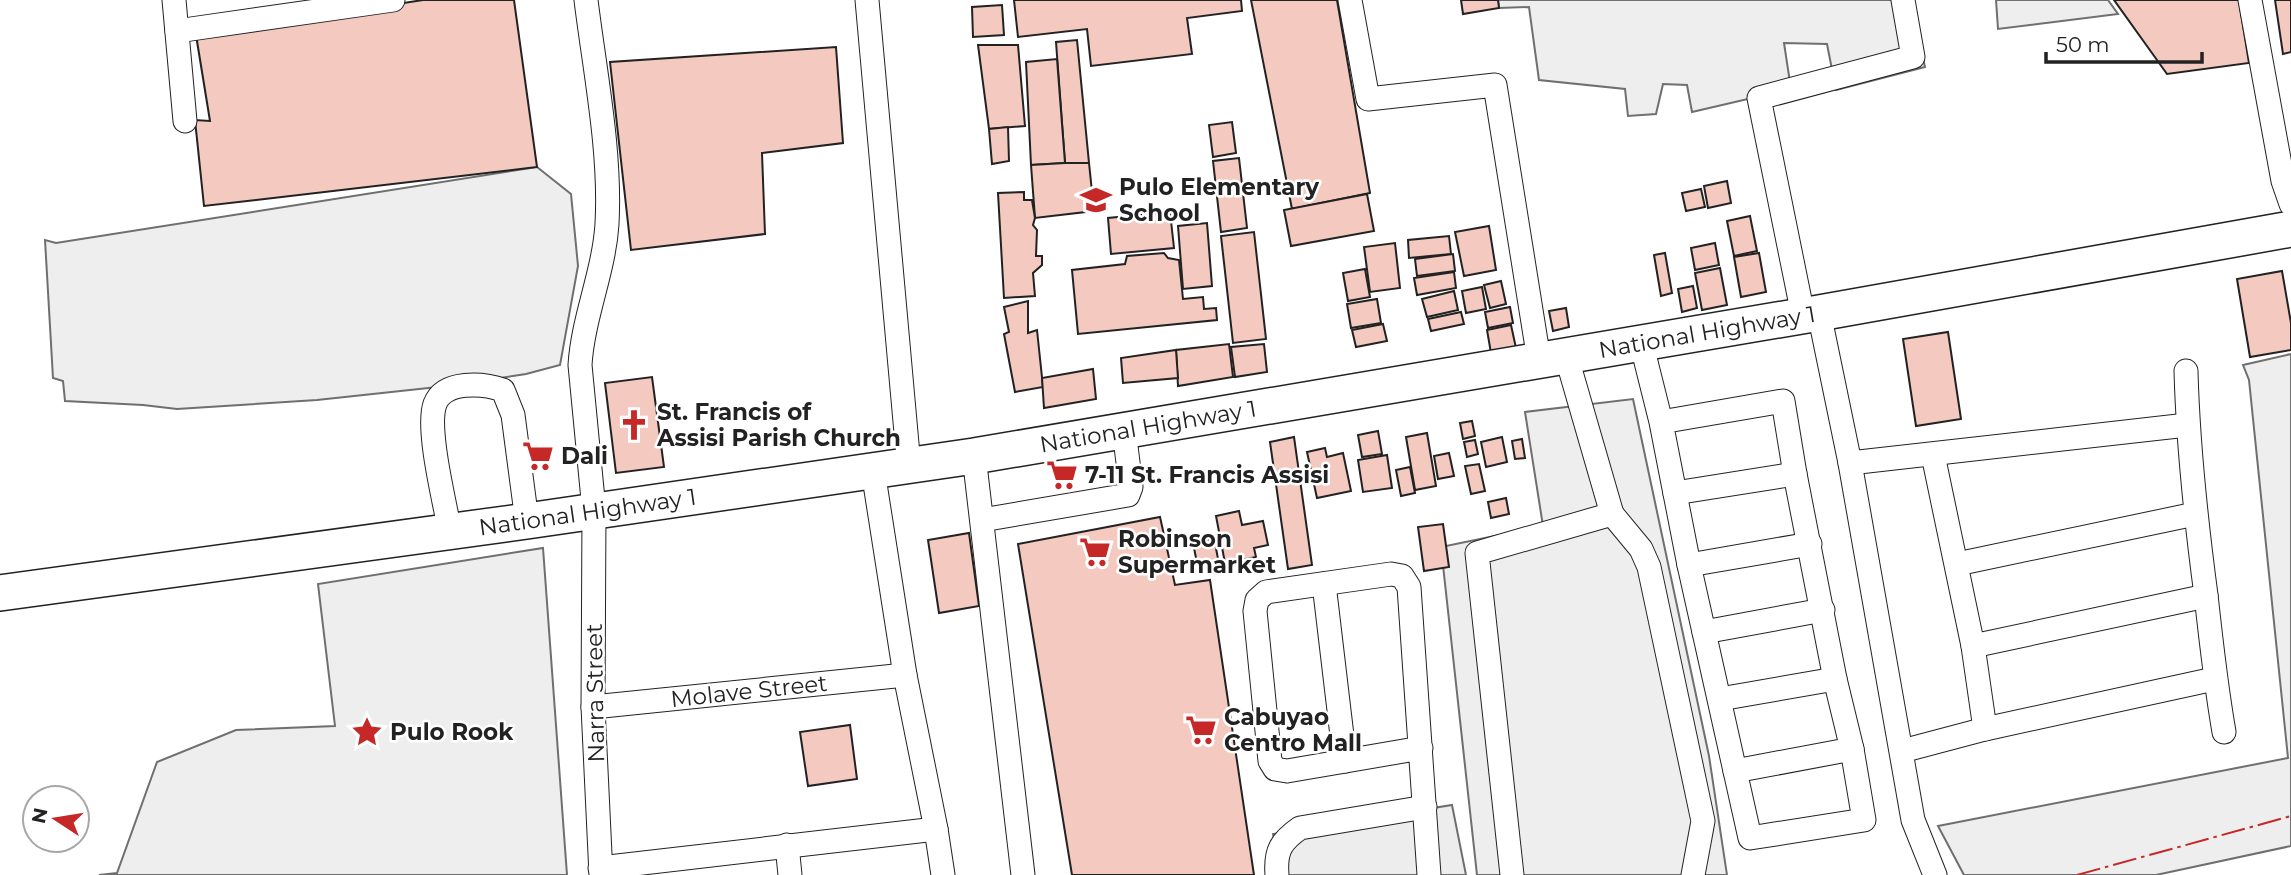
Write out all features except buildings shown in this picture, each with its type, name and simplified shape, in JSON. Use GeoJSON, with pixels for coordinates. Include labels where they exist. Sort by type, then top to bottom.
{"type":"FeatureCollection","features":[{"type":"Feature","properties":{"kind":"highway","name":"National Highway 1"},"geometry":{"type":"LineString","coordinates":[[0,593],[527,522],[974,456],[1811,314],[2291,229]]}},
{"type":"Feature","properties":{"kind":"street"},"geometry":{"type":"LineString","coordinates":[[174,0],[185,121]]}},
{"type":"Feature","properties":{"kind":"street"},"geometry":{"type":"LineString","coordinates":[[177,31],[393,0]]}},
{"type":"Feature","properties":{"kind":"street","name":"Narra Street"},"geometry":{"type":"LineString","coordinates":[[586,0],[608,183],[604,254],[582,343],[580,365],[594,510],[593,707],[600,871]]}},
{"type":"Feature","properties":{"kind":"street"},"geometry":{"type":"LineString","coordinates":[[867,0],[909,466]]}},
{"type":"Feature","properties":{"kind":"street"},"geometry":{"type":"LineString","coordinates":[[1350,0],[1368,99],[1495,85],[1552,357],[1612,514],[1642,549],[1650,568],[1703,821],[1693,875]]}},
{"type":"Feature","properties":{"kind":"street"},"geometry":{"type":"LineString","coordinates":[[1903,0],[1913,57],[1759,98],[1850,463],[1913,820],[1935,875]]}},
{"type":"Feature","properties":{"kind":"street"},"geometry":{"type":"LineString","coordinates":[[2250,0],[2283,181],[2291,204]]}},
{"type":"Feature","properties":{"kind":"street"},"geometry":{"type":"LineString","coordinates":[[1641,342],[1661,422],[1689,565],[1750,838],[1864,820],[1783,401],[1661,422]]}},
{"type":"Feature","properties":{"kind":"street"},"geometry":{"type":"LineString","coordinates":[[2186,371],[2187,425],[2195,514],[2214,678],[2224,732]]}},
{"type":"Feature","properties":{"kind":"street"},"geometry":{"type":"LineString","coordinates":[[450,532],[434,436],[434,407],[439,396],[459,386],[491,386],[503,390],[507,398],[513,415],[527,522]]}},
{"type":"Feature","properties":{"kind":"street"},"geometry":{"type":"LineString","coordinates":[[1850,463],[2187,425]]}},
{"type":"Feature","properties":{"kind":"street"},"geometry":{"type":"LineString","coordinates":[[982,520],[1128,495],[1131,487],[1124,430]]}},
{"type":"Feature","properties":{"kind":"street"},"geometry":{"type":"LineString","coordinates":[[1933,455],[1973,646],[1985,729]]}},
{"type":"Feature","properties":{"kind":"street"},"geometry":{"type":"LineString","coordinates":[[974,456],[1023,875]]}},
{"type":"Feature","properties":{"kind":"street"},"geometry":{"type":"LineString","coordinates":[[873,471],[905,676],[943,875]]}},
{"type":"Feature","properties":{"kind":"street"},"geometry":{"type":"LineString","coordinates":[[1675,493],[1795,474]]}},
{"type":"Feature","properties":{"kind":"street"},"geometry":{"type":"LineString","coordinates":[[1512,875],[1477,553],[1612,514]]}},
{"type":"Feature","properties":{"kind":"street"},"geometry":{"type":"LineString","coordinates":[[1957,565],[2195,514]]}},
{"type":"Feature","properties":{"kind":"street"},"geometry":{"type":"LineString","coordinates":[[1689,565],[1810,544]]}},
{"type":"Feature","properties":{"kind":"street"},"geometry":{"type":"LineString","coordinates":[[1421,748],[1287,771],[1275,769],[1270,761],[1255,611],[1257,600],[1266,592],[1391,574],[1402,576],[1409,587],[1421,748],[1429,875]]}},
{"type":"Feature","properties":{"kind":"street"},"geometry":{"type":"LineString","coordinates":[[1324,584],[1345,761]]}},
{"type":"Feature","properties":{"kind":"street"},"geometry":{"type":"LineString","coordinates":[[1973,646],[2206,596]]}},
{"type":"Feature","properties":{"kind":"street"},"geometry":{"type":"LineString","coordinates":[[1704,632],[1823,610]]}},
{"type":"Feature","properties":{"kind":"street","name":"Molave Street"},"geometry":{"type":"LineString","coordinates":[[593,707],[905,676]]}},
{"type":"Feature","properties":{"kind":"street"},"geometry":{"type":"LineString","coordinates":[[1902,751],[1985,729],[2214,678]]}},
{"type":"Feature","properties":{"kind":"street"},"geometry":{"type":"LineString","coordinates":[[1720,699],[1835,679]]}},
{"type":"Feature","properties":{"kind":"street"},"geometry":{"type":"LineString","coordinates":[[1735,771],[1852,749]]}},
{"type":"Feature","properties":{"kind":"street"},"geometry":{"type":"LineString","coordinates":[[1277,875],[1281,846],[1285,839],[1300,828],[1425,807]]}},
{"type":"Feature","properties":{"kind":"street"},"geometry":{"type":"LineString","coordinates":[[600,871],[787,845],[800,846],[936,830]]}},
{"type":"Feature","properties":{"kind":"street"},"geometry":{"type":"LineString","coordinates":[[787,845],[790,875]]}},
{"type":"Feature","properties":{"kind":"shaded area"},"geometry":{"type":"Polygon","coordinates":[[[1498,0],[1910,0],[1925,67],[1836,90],[1827,44],[1784,43],[1791,89],[1692,112],[1687,85],[1663,84],[1656,114],[1628,116],[1625,89],[1539,80],[1529,7],[1499,8],[1498,0]]]}},
{"type":"Feature","properties":{"kind":"shaded area"},"geometry":{"type":"Polygon","coordinates":[[[1996,0],[2108,0],[2118,14],[1998,29],[1996,0]]]}},
{"type":"Feature","properties":{"kind":"shaded area"},"geometry":{"type":"Polygon","coordinates":[[[537,167],[571,194],[578,266],[560,365],[526,374],[447,386],[317,400],[177,409],[65,401],[63,381],[53,378],[45,240],[56,243],[537,167]]]}},
{"type":"Feature","properties":{"kind":"shaded area"},"geometry":{"type":"Polygon","coordinates":[[[2291,354],[2291,846],[2156,875],[1964,875],[1938,826],[2288,758],[2249,380],[2243,365],[2291,354]]]}},
{"type":"Feature","properties":{"kind":"shaded area"},"geometry":{"type":"Polygon","coordinates":[[[1633,399],[1709,756],[1727,875],[1477,875],[1441,547],[1543,526],[1525,412],[1633,399]]]}},
{"type":"Feature","properties":{"kind":"shaded area"},"geometry":{"type":"Polygon","coordinates":[[[543,548],[567,875],[99,875],[117,873],[157,762],[236,730],[335,726],[318,584],[543,548]]]}},
{"type":"Feature","properties":{"kind":"shaded area"},"geometry":{"type":"Polygon","coordinates":[[[1452,805],[1466,875],[1281,875],[1273,834],[1452,805]]]}},
{"type":"Feature","properties":{"kind":"power"},"geometry":{"type":"LineString","coordinates":[[2077,875],[2291,816]]}},
{"type":"Feature","properties":{"kind":"place","name":"Pulo Elementary School"},"geometry":{"type":"Point","coordinates":[1096,200]}},
{"type":"Feature","properties":{"kind":"place","name":"St. Francis of Assisi Parish Church"},"geometry":{"type":"Point","coordinates":[634,425]}},
{"type":"Feature","properties":{"kind":"place","name":"Dali"},"geometry":{"type":"Point","coordinates":[538,456]}},
{"type":"Feature","properties":{"kind":"place","name":"7-11 St. Francis Assisi"},"geometry":{"type":"Point","coordinates":[1062,475]}},
{"type":"Feature","properties":{"kind":"place","name":"Robinson Supermarket"},"geometry":{"type":"Point","coordinates":[1095,552]}},
{"type":"Feature","properties":{"kind":"place","name":"Cabuyao Centro Mall"},"geometry":{"type":"Point","coordinates":[1201,730]}},
{"type":"Feature","properties":{"kind":"place","name":"Pulo Rook"},"geometry":{"type":"Point","coordinates":[367,732]}}]}
